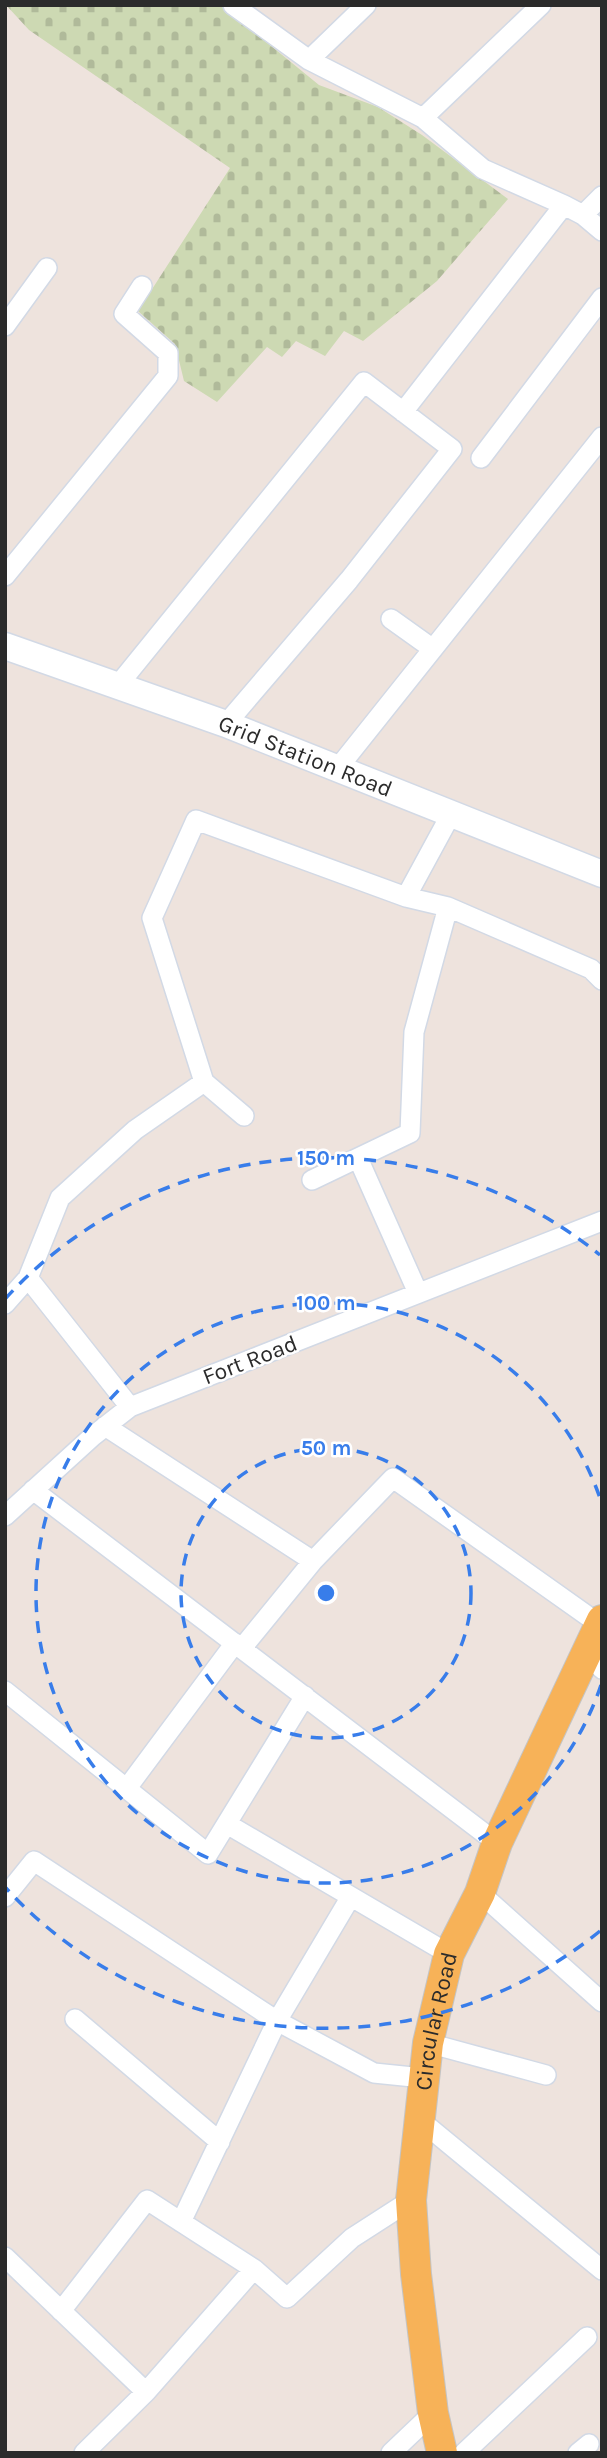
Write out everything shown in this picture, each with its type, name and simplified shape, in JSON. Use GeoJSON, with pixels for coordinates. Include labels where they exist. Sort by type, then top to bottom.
{"type":"FeatureCollection","features":[{"type":"Feature","properties":{"kind":"main road","name":"Grid Station Road"},"geometry":{"type":"LineString","coordinates":[[5,646],[119,684],[226,724],[450,816],[602,874]]}},
{"type":"Feature","properties":{"kind":"main road","name":"Circular Road"},"geometry":{"type":"LineString","coordinates":[[442,2453],[433,2413],[416,2274],[411,2200],[428,2043],[449,1954],[480,1893],[497,1843],[595,1661],[601,1622]]}},
{"type":"Feature","properties":{"kind":"street"},"geometry":{"type":"LineString","coordinates":[[233,5],[309,60],[423,118],[483,169],[564,205],[583,215],[602,231]]}},
{"type":"Feature","properties":{"kind":"street"},"geometry":{"type":"LineString","coordinates":[[309,60],[366,5]]}},
{"type":"Feature","properties":{"kind":"street"},"geometry":{"type":"LineString","coordinates":[[423,118],[541,5]]}},
{"type":"Feature","properties":{"kind":"street"},"geometry":{"type":"LineString","coordinates":[[583,215],[602,196]]}},
{"type":"Feature","properties":{"kind":"street"},"geometry":{"type":"LineString","coordinates":[[403,412],[564,205]]}},
{"type":"Feature","properties":{"kind":"street"},"geometry":{"type":"LineString","coordinates":[[5,326],[47,268]]}},
{"type":"Feature","properties":{"kind":"street"},"geometry":{"type":"LineString","coordinates":[[5,576],[168,376],[167,353],[124,314],[142,286]]}},
{"type":"Feature","properties":{"kind":"street"},"geometry":{"type":"LineString","coordinates":[[481,458],[602,298]]}},
{"type":"Feature","properties":{"kind":"street"},"geometry":{"type":"LineString","coordinates":[[119,684],[364,382],[452,449],[349,580],[226,724]]}},
{"type":"Feature","properties":{"kind":"street"},"geometry":{"type":"LineString","coordinates":[[338,768],[602,438]]}},
{"type":"Feature","properties":{"kind":"street"},"geometry":{"type":"LineString","coordinates":[[391,618],[433,649]]}},
{"type":"Feature","properties":{"kind":"street"},"geometry":{"type":"LineString","coordinates":[[406,897],[450,816]]}},
{"type":"Feature","properties":{"kind":"street"},"geometry":{"type":"LineString","coordinates":[[244,1116],[204,1082],[152,918],[196,820],[406,897],[448,907],[591,969],[602,980]]}},
{"type":"Feature","properties":{"kind":"street"},"geometry":{"type":"LineString","coordinates":[[312,1180],[410,1133],[414,1032],[448,907]]}},
{"type":"Feature","properties":{"kind":"street"},"geometry":{"type":"LineString","coordinates":[[5,1304],[28,1278],[60,1198],[135,1130],[204,1082]]}},
{"type":"Feature","properties":{"kind":"street"},"geometry":{"type":"LineString","coordinates":[[358,1158],[418,1293]]}},
{"type":"Feature","properties":{"kind":"street","name":"Fort Road"},"geometry":{"type":"LineString","coordinates":[[5,1516],[130,1407],[602,1221]]}},
{"type":"Feature","properties":{"kind":"street"},"geometry":{"type":"LineString","coordinates":[[28,1278],[130,1407]]}},
{"type":"Feature","properties":{"kind":"street"},"geometry":{"type":"LineString","coordinates":[[106,1426],[313,1561]]}},
{"type":"Feature","properties":{"kind":"street"},"geometry":{"type":"LineString","coordinates":[[127,1788],[239,1646],[313,1561],[393,1478],[601,1622]]}},
{"type":"Feature","properties":{"kind":"street"},"geometry":{"type":"LineString","coordinates":[[33,1490],[497,1843]]}},
{"type":"Feature","properties":{"kind":"street"},"geometry":{"type":"LineString","coordinates":[[5,1691],[208,1854],[305,1696]]}},
{"type":"Feature","properties":{"kind":"street"},"geometry":{"type":"LineString","coordinates":[[227,1824],[449,1954]]}},
{"type":"Feature","properties":{"kind":"street"},"geometry":{"type":"LineString","coordinates":[[5,1897],[34,1861],[277,2021],[374,2073],[423,2078]]}},
{"type":"Feature","properties":{"kind":"street"},"geometry":{"type":"LineString","coordinates":[[480,1893],[602,2001]]}},
{"type":"Feature","properties":{"kind":"street"},"geometry":{"type":"LineString","coordinates":[[181,2222],[277,2021],[350,1898]]}},
{"type":"Feature","properties":{"kind":"street"},"geometry":{"type":"LineString","coordinates":[[75,2020],[220,2142]]}},
{"type":"Feature","properties":{"kind":"street"},"geometry":{"type":"LineString","coordinates":[[428,2043],[546,2075]]}},
{"type":"Feature","properties":{"kind":"street"},"geometry":{"type":"LineString","coordinates":[[420,2120],[602,2270]]}},
{"type":"Feature","properties":{"kind":"street"},"geometry":{"type":"LineString","coordinates":[[61,2311],[147,2200],[254,2269],[287,2298],[352,2238],[411,2200]]}},
{"type":"Feature","properties":{"kind":"street"},"geometry":{"type":"LineString","coordinates":[[5,2258],[146,2392]]}},
{"type":"Feature","properties":{"kind":"street"},"geometry":{"type":"LineString","coordinates":[[84,2453],[146,2392],[254,2269]]}},
{"type":"Feature","properties":{"kind":"street"},"geometry":{"type":"LineString","coordinates":[[464,2453],[587,2337]]}},
{"type":"Feature","properties":{"kind":"street"},"geometry":{"type":"LineString","coordinates":[[391,2453],[433,2413]]}},
{"type":"Feature","properties":{"kind":"green space"},"geometry":{"type":"Polygon","coordinates":[[[6,5],[221,5],[319,85],[378,107],[422,135],[508,199],[437,281],[363,341],[344,331],[325,356],[296,341],[282,357],[267,347],[217,402],[184,381],[175,344],[138,311],[230,168],[29,30],[6,5]]]}}]}
